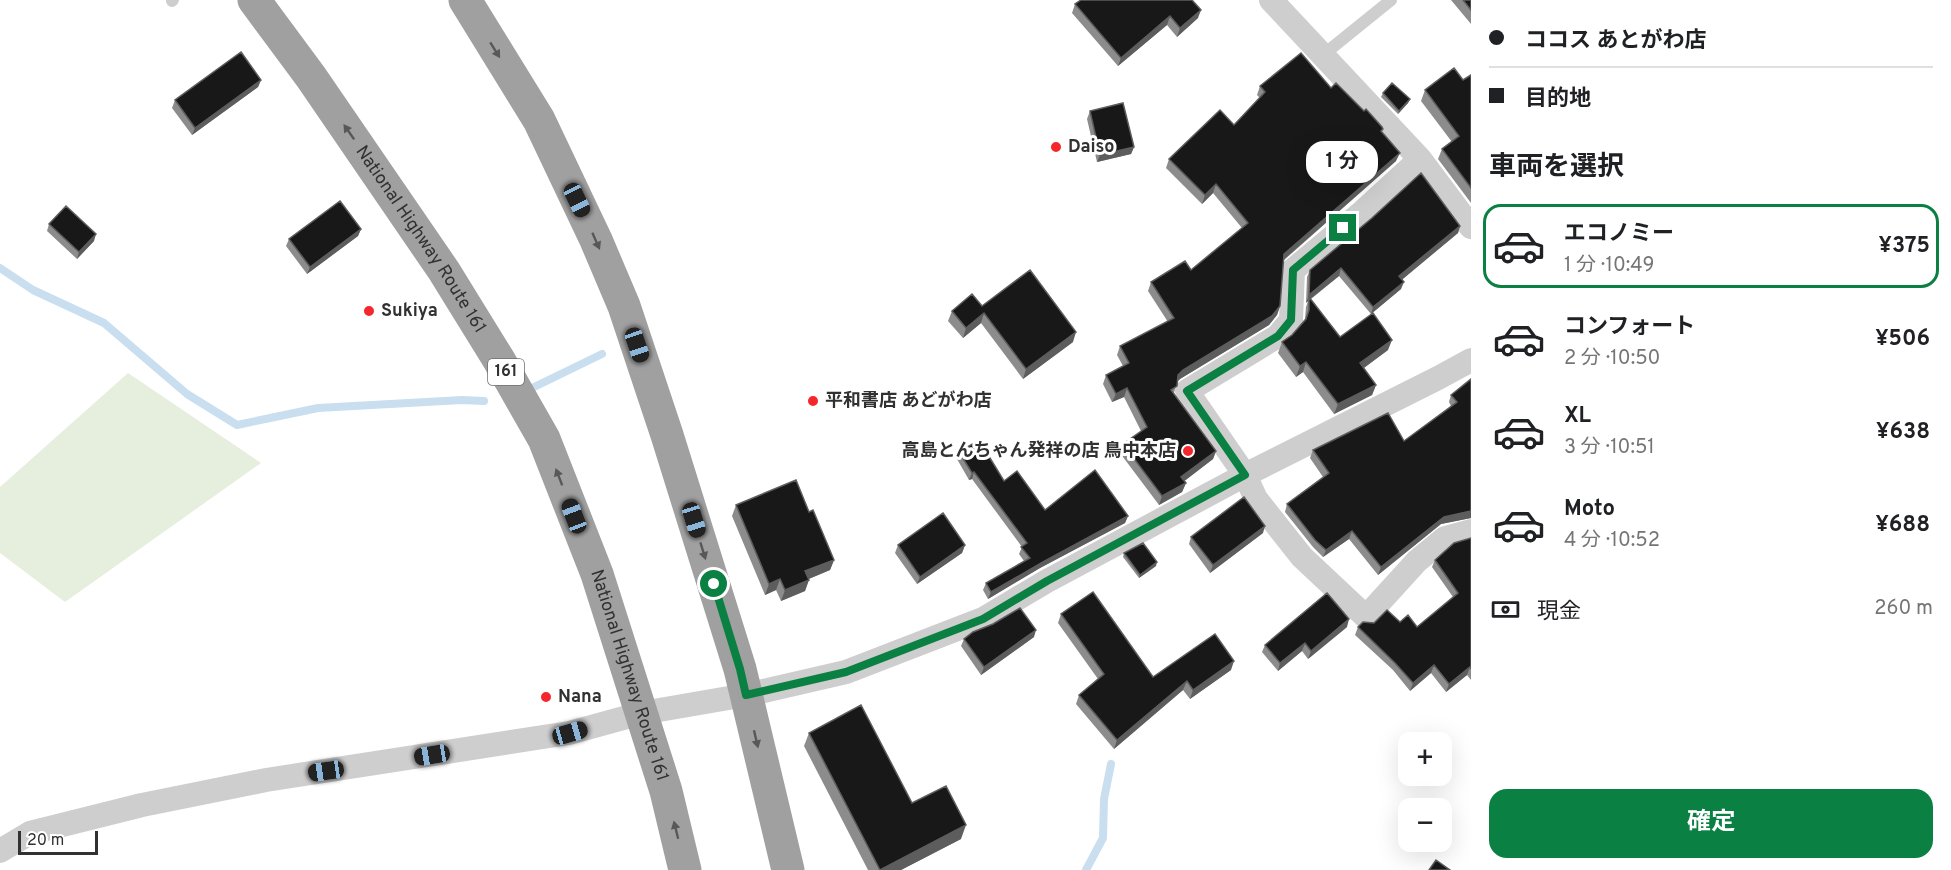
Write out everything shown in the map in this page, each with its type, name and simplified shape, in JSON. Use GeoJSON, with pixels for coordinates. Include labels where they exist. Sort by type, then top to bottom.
{"type":"FeatureCollection","features":[{"type":"Feature","properties":{"kind":"highway","name":"National Highway Route 161"},"geometry":{"type":"LineString","coordinates":[[254,0],[311,77],[444,271],[544,439],[597,574],[666,790],[685,870]]}},
{"type":"Feature","properties":{"kind":"highway"},"geometry":{"type":"LineString","coordinates":[[465,0],[539,120],[596,240],[624,306],[740,669],[788,870]]}},
{"type":"Feature","properties":{"kind":"street"},"geometry":{"type":"LineString","coordinates":[[1271,0],[1420,159],[1471,227]]}},
{"type":"Feature","properties":{"kind":"street"},"geometry":{"type":"LineString","coordinates":[[1420,159],[1360,214],[1293,270],[1291,320],[1278,336],[1187,391],[1245,475],[1256,499],[1302,557],[1366,617],[1417,561],[1445,538],[1471,531]]}},
{"type":"Feature","properties":{"kind":"street"},"geometry":{"type":"LineString","coordinates":[[0,851],[30,833],[142,805],[266,780],[570,733],[642,713],[746,695],[846,672],[983,619],[1047,581],[1245,475],[1471,360]]}},
{"type":"Feature","properties":{"kind":"lane"},"geometry":{"type":"LineString","coordinates":[[1323,55],[1391,0]]}},
{"type":"Feature","properties":{"kind":"green space"},"geometry":{"type":"Polygon","coordinates":[[[128,373],[261,463],[65,602],[0,553],[0,487],[128,373]]]}},
{"type":"Feature","properties":{"kind":"building"},"geometry":{"type":"Polygon","coordinates":[[[1081,0],[1192,0],[1201,10],[1180,28],[1170,16],[1121,58],[1075,4],[1081,0]]]}},
{"type":"Feature","properties":{"kind":"building"},"geometry":{"type":"Polygon","coordinates":[[[1463,0],[1471,0],[1471,10],[1463,0]]]}},
{"type":"Feature","properties":{"kind":"building"},"geometry":{"type":"Polygon","coordinates":[[[241,52],[261,80],[195,128],[175,100],[241,52]]]}},
{"type":"Feature","properties":{"kind":"building"},"geometry":{"type":"Polygon","coordinates":[[[1301,53],[1331,88],[1336,83],[1364,111],[1366,109],[1400,153],[1284,254],[1280,306],[1272,316],[1178,375],[1177,386],[1171,390],[1216,451],[1181,477],[1186,483],[1162,496],[1123,444],[1147,427],[1127,388],[1116,394],[1106,375],[1129,363],[1120,346],[1174,318],[1151,282],[1185,261],[1191,270],[1248,223],[1216,184],[1205,195],[1169,159],[1220,110],[1234,125],[1265,92],[1260,86],[1301,53]]]}},
{"type":"Feature","properties":{"kind":"building"},"geometry":{"type":"Polygon","coordinates":[[[1454,68],[1463,80],[1471,75],[1471,188],[1442,149],[1459,136],[1425,90],[1454,68]]]}},
{"type":"Feature","properties":{"kind":"building"},"geometry":{"type":"Polygon","coordinates":[[[1392,83],[1410,99],[1399,111],[1383,93],[1392,83]]]}},
{"type":"Feature","properties":{"kind":"building"},"geometry":{"type":"Polygon","coordinates":[[[1123,103],[1134,147],[1100,155],[1090,111],[1123,103]]]}},
{"type":"Feature","properties":{"kind":"building"},"geometry":{"type":"Polygon","coordinates":[[[1421,173],[1460,226],[1399,276],[1404,282],[1373,307],[1341,268],[1309,295],[1310,270],[1421,173]]]}},
{"type":"Feature","properties":{"kind":"building"},"geometry":{"type":"Polygon","coordinates":[[[340,201],[361,229],[310,267],[289,239],[340,201]]]}},
{"type":"Feature","properties":{"kind":"building"},"geometry":{"type":"Polygon","coordinates":[[[66,206],[96,234],[79,252],[49,224],[66,206]]]}},
{"type":"Feature","properties":{"kind":"building"},"geometry":{"type":"Polygon","coordinates":[[[1030,270],[1076,332],[1026,369],[984,313],[966,328],[952,311],[972,294],[982,306],[1030,270]]]}},
{"type":"Feature","properties":{"kind":"building"},"geometry":{"type":"Polygon","coordinates":[[[1309,297],[1340,337],[1373,313],[1392,340],[1360,363],[1376,385],[1338,404],[1306,362],[1300,366],[1282,342],[1292,335],[1306,319],[1309,297]]]}},
{"type":"Feature","properties":{"kind":"building"},"geometry":{"type":"Polygon","coordinates":[[[1471,379],[1471,511],[1444,517],[1381,567],[1352,531],[1326,550],[1315,540],[1287,504],[1329,473],[1313,450],[1388,413],[1404,441],[1457,402],[1451,395],[1471,379]]]}},
{"type":"Feature","properties":{"kind":"building"},"geometry":{"type":"Polygon","coordinates":[[[979,440],[1004,481],[1017,471],[1045,510],[1095,470],[1128,516],[991,592],[986,583],[1030,558],[1021,547],[1027,543],[974,472],[972,473],[959,452],[979,440]]]}},
{"type":"Feature","properties":{"kind":"building"},"geometry":{"type":"Polygon","coordinates":[[[796,480],[809,512],[813,510],[834,560],[805,571],[809,580],[785,590],[780,579],[769,584],[736,505],[796,480]]]}},
{"type":"Feature","properties":{"kind":"building"},"geometry":{"type":"Polygon","coordinates":[[[1244,497],[1265,526],[1213,565],[1191,537],[1244,497]]]}},
{"type":"Feature","properties":{"kind":"building"},"geometry":{"type":"Polygon","coordinates":[[[943,513],[965,545],[920,577],[898,545],[943,513]]]}},
{"type":"Feature","properties":{"kind":"building"},"geometry":{"type":"Polygon","coordinates":[[[1471,538],[1471,669],[1470,667],[1449,684],[1434,665],[1413,683],[1358,627],[1363,622],[1374,623],[1387,610],[1400,622],[1408,615],[1417,627],[1458,593],[1435,560],[1454,543],[1471,538]]]}},
{"type":"Feature","properties":{"kind":"building"},"geometry":{"type":"Polygon","coordinates":[[[1143,543],[1157,562],[1140,575],[1124,553],[1143,543]]]}},
{"type":"Feature","properties":{"kind":"building"},"geometry":{"type":"Polygon","coordinates":[[[1093,592],[1153,677],[1215,634],[1234,661],[1193,690],[1187,681],[1117,740],[1079,695],[1104,674],[1061,614],[1093,592]]]}},
{"type":"Feature","properties":{"kind":"building"},"geometry":{"type":"Polygon","coordinates":[[[1327,593],[1349,619],[1311,651],[1305,643],[1280,663],[1265,645],[1327,593]]]}},
{"type":"Feature","properties":{"kind":"building"},"geometry":{"type":"Polygon","coordinates":[[[1020,608],[1036,630],[984,667],[964,639],[1020,608]]]}},
{"type":"Feature","properties":{"kind":"building"},"geometry":{"type":"Polygon","coordinates":[[[861,705],[912,803],[946,786],[966,825],[880,870],[809,733],[861,705]]]}},
{"type":"Feature","properties":{"kind":"building"},"geometry":{"type":"Polygon","coordinates":[[[1436,860],[1450,870],[1429,870],[1436,860]]]}},
{"type":"Feature","properties":{"kind":"waterway"},"geometry":{"type":"LineString","coordinates":[[0,268],[33,290],[104,323],[187,394],[237,425],[318,408],[462,400],[484,401]]}},
{"type":"Feature","properties":{"kind":"waterway"},"geometry":{"type":"LineString","coordinates":[[530,389],[602,354]]}},
{"type":"Feature","properties":{"kind":"waterway"},"geometry":{"type":"LineString","coordinates":[[1086,870],[1103,838],[1104,799],[1111,764]]}},
{"type":"Feature","properties":{"kind":"place","name":"Daiso"},"geometry":{"type":"Point","coordinates":[1056,147]}},
{"type":"Feature","properties":{"kind":"place","name":"Sukiya"},"geometry":{"type":"Point","coordinates":[369,311]}},
{"type":"Feature","properties":{"kind":"place","name":"平和書店 あどがわ店"},"geometry":{"type":"Point","coordinates":[813,401]}},
{"type":"Feature","properties":{"kind":"place","name":"高島とんちゃん発祥の店 鳥中本店"},"geometry":{"type":"Point","coordinates":[1188,451]}},
{"type":"Feature","properties":{"kind":"place","name":"Nana"},"geometry":{"type":"Point","coordinates":[546,697]}},
{"type":"Feature","properties":{"kind":"route"},"geometry":{"type":"LineString","coordinates":[[714,584],[746,695],[846,672],[983,619],[1047,581],[1245,475],[1187,391],[1278,336],[1291,320],[1293,270],[1343,228]]}}]}
